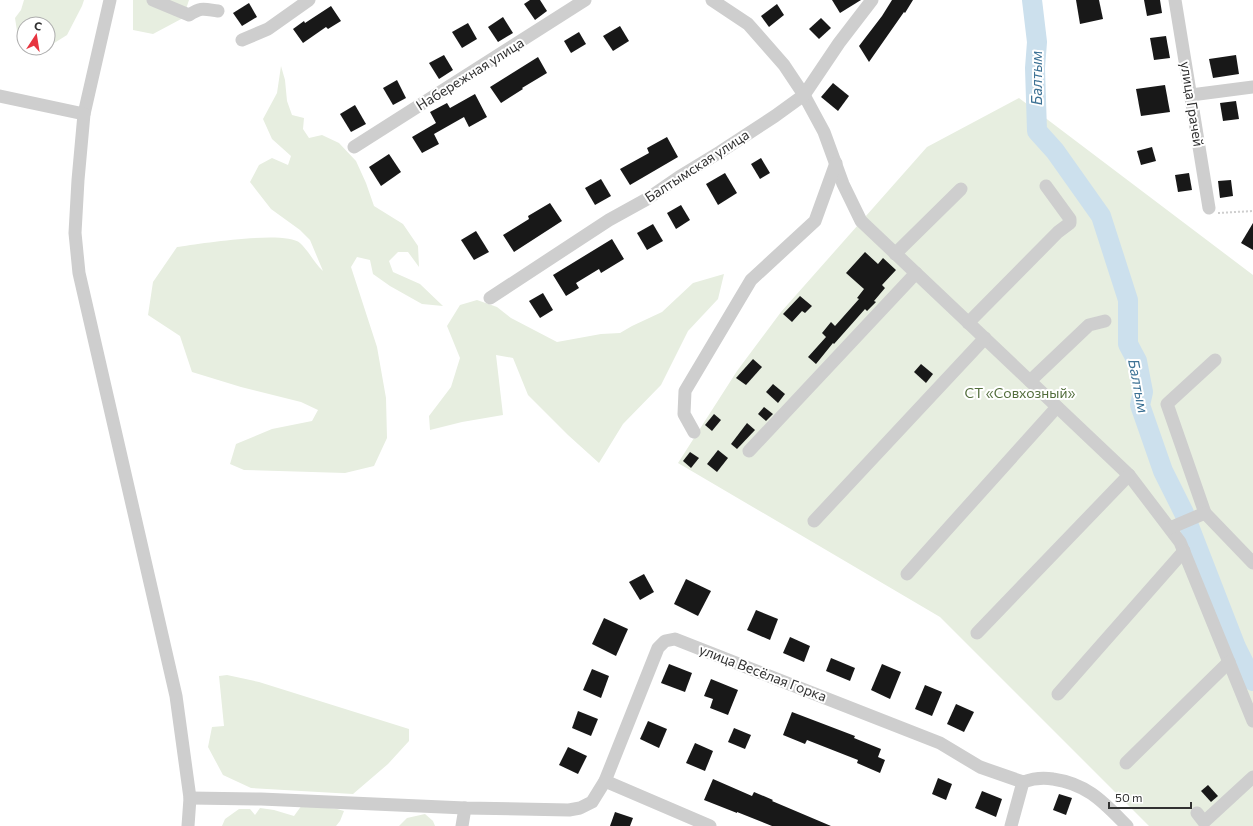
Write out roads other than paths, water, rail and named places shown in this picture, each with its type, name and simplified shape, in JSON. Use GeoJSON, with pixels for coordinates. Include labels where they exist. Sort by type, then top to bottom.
{"type":"FeatureCollection","features":[{"type":"Feature","properties":{"kind":"street"},"geometry":{"type":"LineString","coordinates":[[110,0],[84,114],[75,233],[79,273],[176,696],[190,798],[188,826]]}},
{"type":"Feature","properties":{"kind":"street"},"geometry":{"type":"LineString","coordinates":[[153,0],[189,14],[196,10],[203,9],[218,11]]}},
{"type":"Feature","properties":{"kind":"street"},"geometry":{"type":"LineString","coordinates":[[242,40],[268,29],[309,0]]}},
{"type":"Feature","properties":{"kind":"street","name":"Набережная улица"},"geometry":{"type":"LineString","coordinates":[[354,147],[585,0]]}},
{"type":"Feature","properties":{"kind":"street"},"geometry":{"type":"LineString","coordinates":[[712,0],[748,24],[784,65],[804,94],[824,132],[843,184],[861,222],[1129,475],[1170,528],[1180,542],[1184,551],[1253,721]]}},
{"type":"Feature","properties":{"kind":"street","name":"Балтымская улица"},"geometry":{"type":"LineString","coordinates":[[490,298],[609,220],[647,199],[678,177],[720,152],[775,116],[804,94],[839,43],[872,0]]}},
{"type":"Feature","properties":{"kind":"street","name":"улица Грачей"},"geometry":{"type":"LineString","coordinates":[[1175,0],[1209,208]]}},
{"type":"Feature","properties":{"kind":"street"},"geometry":{"type":"LineString","coordinates":[[1191,95],[1253,87]]}},
{"type":"Feature","properties":{"kind":"street"},"geometry":{"type":"LineString","coordinates":[[0,96],[84,114]]}},
{"type":"Feature","properties":{"kind":"street"},"geometry":{"type":"LineString","coordinates":[[694,432],[684,414],[685,391],[751,280],[815,221],[836,164]]}},
{"type":"Feature","properties":{"kind":"street"},"geometry":{"type":"LineString","coordinates":[[968,323],[1058,232],[1070,223],[1070,219],[1046,186]]}},
{"type":"Feature","properties":{"kind":"street"},"geometry":{"type":"LineString","coordinates":[[895,254],[961,189]]}},
{"type":"Feature","properties":{"kind":"street"},"geometry":{"type":"LineString","coordinates":[[749,451],[916,273]]}},
{"type":"Feature","properties":{"kind":"street"},"geometry":{"type":"LineString","coordinates":[[1030,381],[1089,325],[1105,321]]}},
{"type":"Feature","properties":{"kind":"street"},"geometry":{"type":"LineString","coordinates":[[814,521],[985,338]]}},
{"type":"Feature","properties":{"kind":"street"},"geometry":{"type":"LineString","coordinates":[[1215,360],[1167,404],[1204,513],[1251,557]]}},
{"type":"Feature","properties":{"kind":"street"},"geometry":{"type":"LineString","coordinates":[[907,574],[1057,407]]}},
{"type":"Feature","properties":{"kind":"street"},"geometry":{"type":"LineString","coordinates":[[977,633],[1129,475]]}},
{"type":"Feature","properties":{"kind":"street"},"geometry":{"type":"LineString","coordinates":[[1170,528],[1204,513]]}},
{"type":"Feature","properties":{"kind":"street"},"geometry":{"type":"LineString","coordinates":[[1058,694],[1184,551]]}},
{"type":"Feature","properties":{"kind":"street","name":"улица Весёлая Горка"},"geometry":{"type":"LineString","coordinates":[[465,808],[569,810],[580,808],[592,802],[605,781],[658,648],[665,640],[675,639],[940,743],[980,767],[1023,782]]}},
{"type":"Feature","properties":{"kind":"street"},"geometry":{"type":"LineString","coordinates":[[1126,762],[1229,662]]}},
{"type":"Feature","properties":{"kind":"street"},"geometry":{"type":"LineString","coordinates":[[1197,813],[1204,822],[1253,777]]}},
{"type":"Feature","properties":{"kind":"street"},"geometry":{"type":"LineString","coordinates":[[1011,826],[1023,782],[1034,778],[1048,778],[1067,781],[1081,786],[1097,797],[1127,826]]}},
{"type":"Feature","properties":{"kind":"street"},"geometry":{"type":"LineString","coordinates":[[605,781],[710,826]]}},
{"type":"Feature","properties":{"kind":"street"},"geometry":{"type":"LineString","coordinates":[[190,798],[465,808],[462,826]]}},
{"type":"Feature","properties":{"kind":"waterway","name":"Балтым"},"geometry":{"type":"LineString","coordinates":[[1032,0],[1037,42],[1035,68],[1037,131],[1055,151],[1101,216],[1128,300],[1128,344],[1137,361],[1143,392],[1140,405],[1163,471],[1184,513],[1236,647],[1253,681]]}},
{"type":"Feature","properties":{"kind":"park label","name":"СТ «Совхозный»"},"geometry":{"type":"Point","coordinates":[1020,393]}}]}
